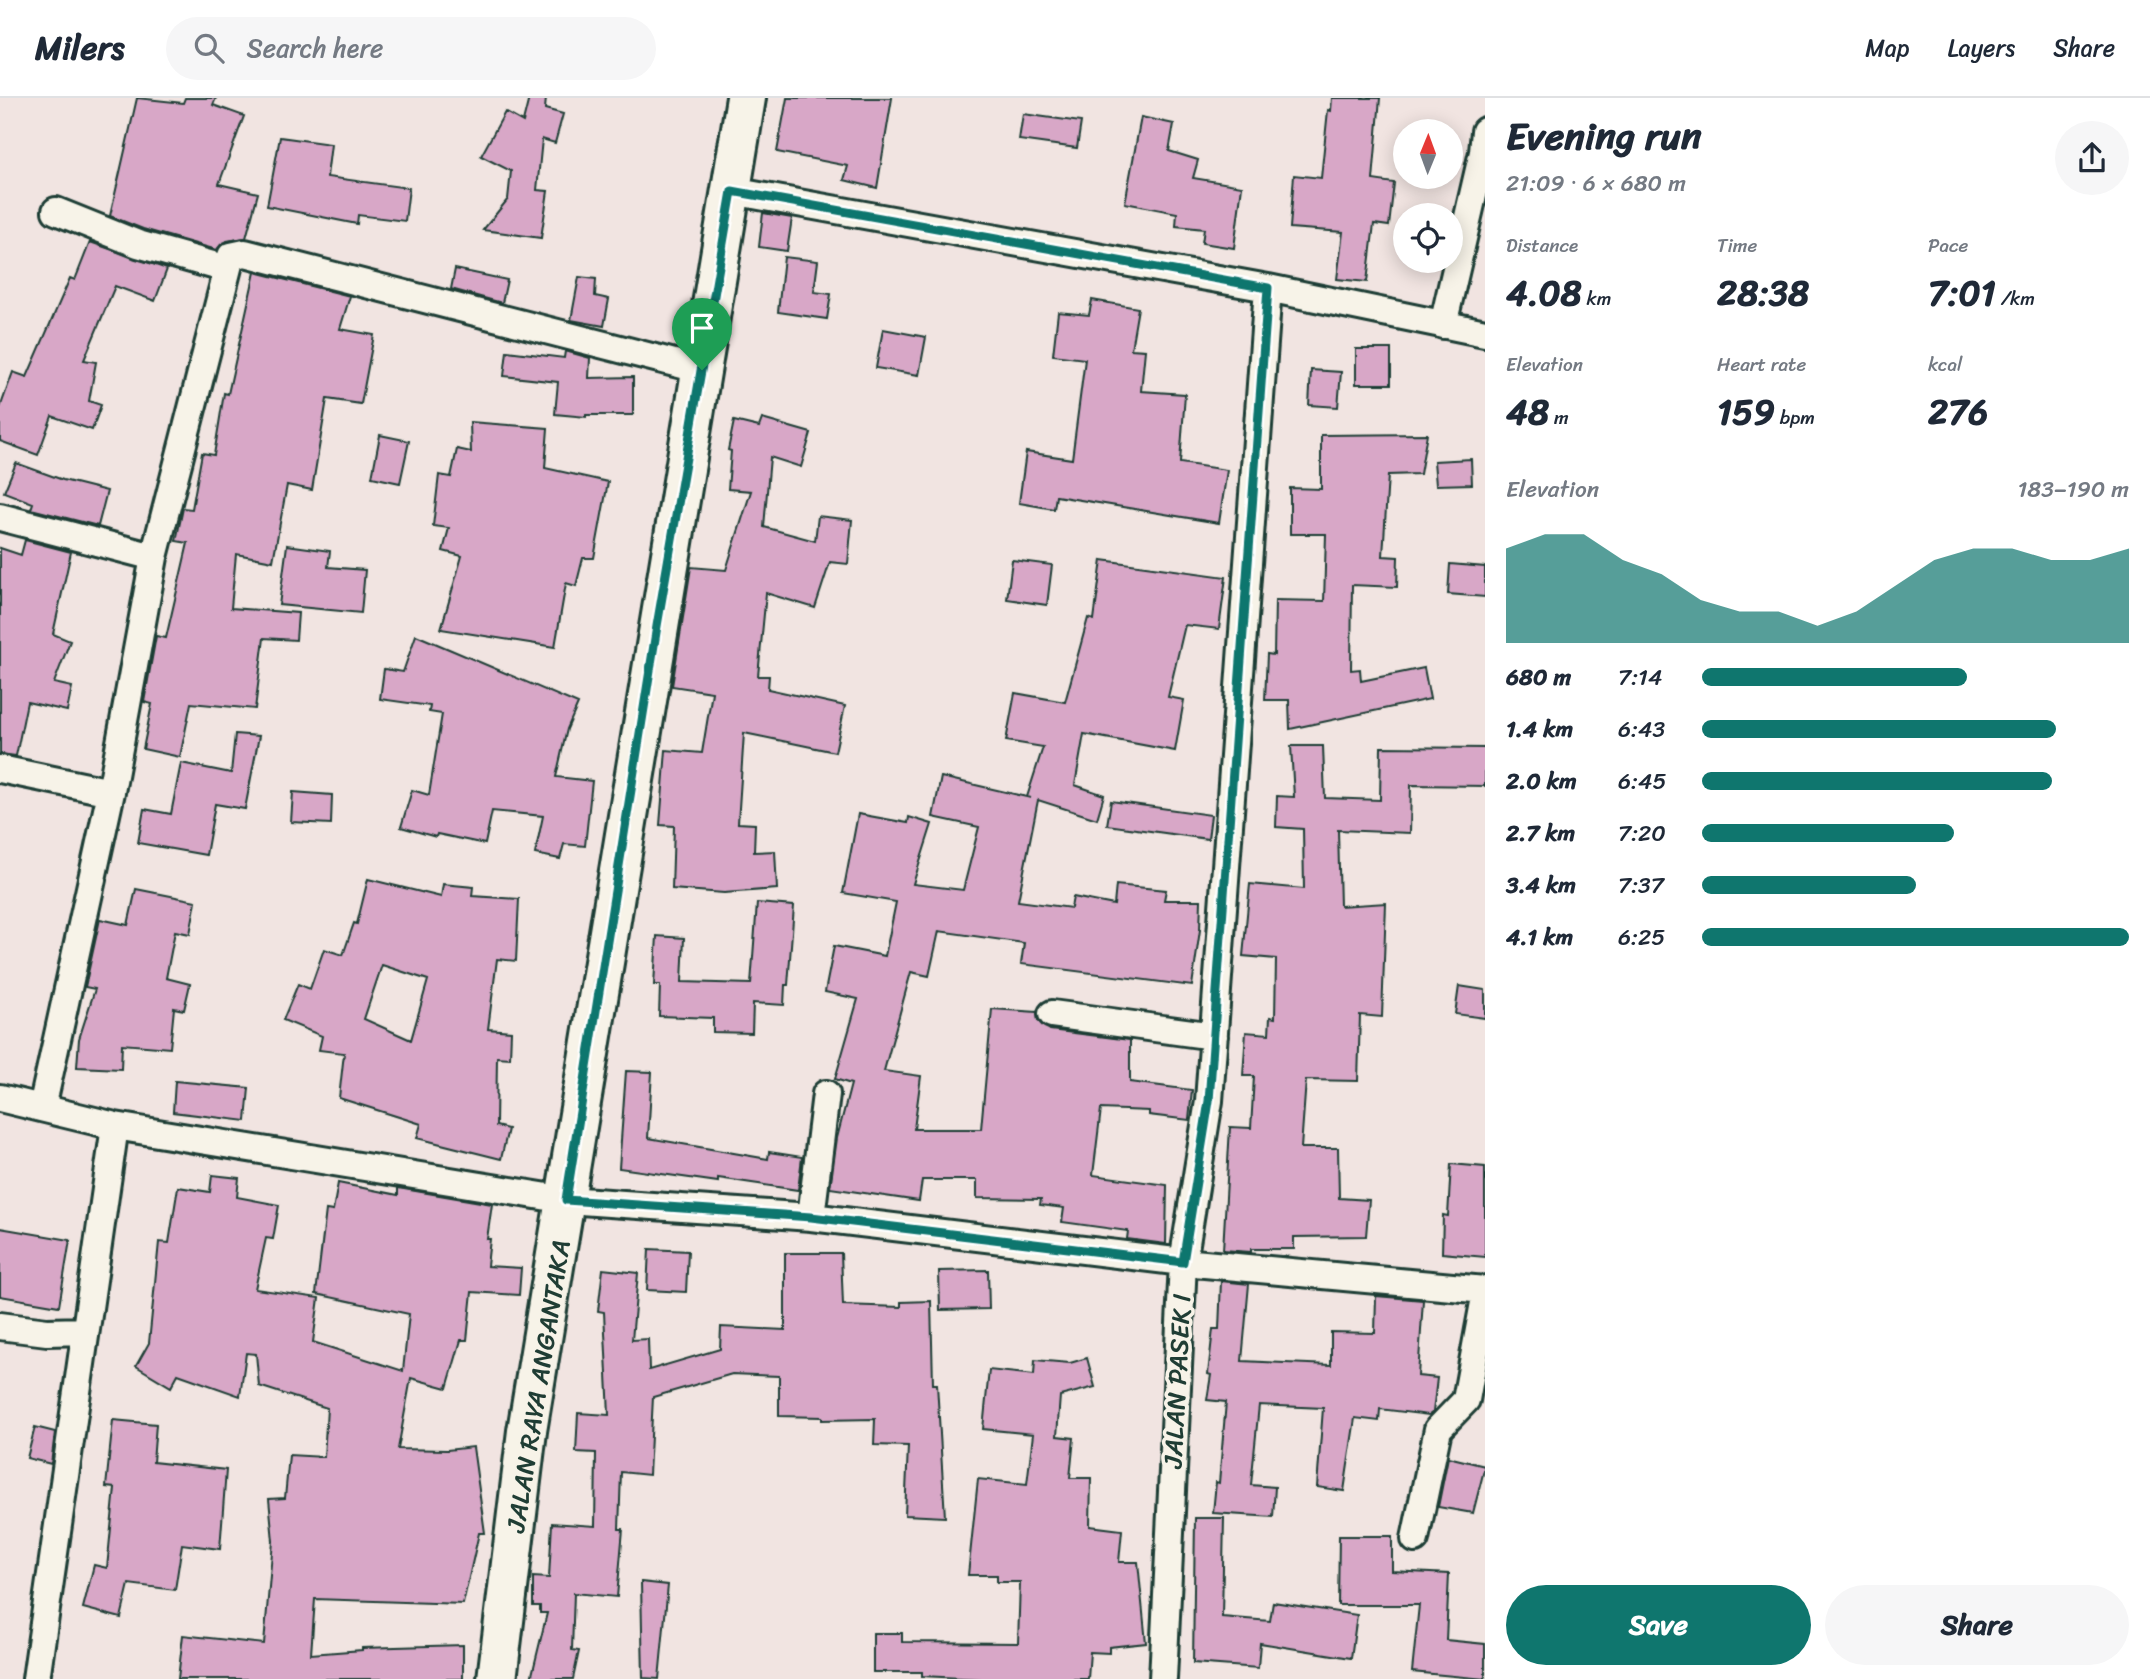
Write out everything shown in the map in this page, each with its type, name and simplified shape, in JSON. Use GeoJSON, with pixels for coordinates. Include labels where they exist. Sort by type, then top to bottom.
{"type":"FeatureCollection","features":[{"type":"Feature","properties":{"kind":"main road","name":"JALAN RAYA ANGANTAKA"},"geometry":{"type":"LineString","coordinates":[[496,1679],[527,1431],[657,626],[746,98]]}},
{"type":"Feature","properties":{"kind":"street"},"geometry":{"type":"LineString","coordinates":[[1443,324],[1484,145]]}},
{"type":"Feature","properties":{"kind":"street"},"geometry":{"type":"LineString","coordinates":[[732,191],[1268,288],[1485,333]]}},
{"type":"Feature","properties":{"kind":"street"},"geometry":{"type":"LineString","coordinates":[[56,211],[138,244],[227,269]]}},
{"type":"Feature","properties":{"kind":"street"},"geometry":{"type":"LineString","coordinates":[[42,1108],[111,792],[154,557],[231,256],[245,253],[702,370]]}},
{"type":"Feature","properties":{"kind":"street","name":"JALAN PASEK I"},"geometry":{"type":"LineString","coordinates":[[1163,1679],[1183,1262],[1209,1101],[1268,288]]}},
{"type":"Feature","properties":{"kind":"street"},"geometry":{"type":"LineString","coordinates":[[0,517],[154,557]]}},
{"type":"Feature","properties":{"kind":"street"},"geometry":{"type":"LineString","coordinates":[[0,769],[111,792]]}},
{"type":"Feature","properties":{"kind":"street"},"geometry":{"type":"LineString","coordinates":[[1052,1014],[1214,1036]]}},
{"type":"Feature","properties":{"kind":"street"},"geometry":{"type":"LineString","coordinates":[[811,1217],[827,1094]]}},
{"type":"Feature","properties":{"kind":"street"},"geometry":{"type":"LineString","coordinates":[[0,1098],[115,1126],[566,1200],[811,1217],[1183,1262],[1485,1290]]}},
{"type":"Feature","properties":{"kind":"street"},"geometry":{"type":"LineString","coordinates":[[36,1679],[115,1126]]}},
{"type":"Feature","properties":{"kind":"street"},"geometry":{"type":"LineString","coordinates":[[1415,1539],[1438,1429],[1466,1400],[1485,1297]]}},
{"type":"Feature","properties":{"kind":"street"},"geometry":{"type":"LineString","coordinates":[[0,1326],[47,1332],[85,1331]]}},
{"type":"Feature","properties":{"kind":"building"},"geometry":{"type":"Polygon","coordinates":[[[137,98],[183,103],[185,98],[216,98],[213,105],[244,116],[219,184],[258,193],[246,238],[227,241],[217,250],[143,229],[110,216],[137,98]]]}},
{"type":"Feature","properties":{"kind":"building"},"geometry":{"type":"Polygon","coordinates":[[[529,98],[546,98],[545,109],[563,114],[555,143],[542,139],[537,190],[548,191],[541,238],[483,230],[508,199],[511,171],[481,156],[505,112],[523,122],[529,98]]]}},
{"type":"Feature","properties":{"kind":"building"},"geometry":{"type":"Polygon","coordinates":[[[787,98],[892,98],[877,188],[844,180],[848,166],[777,152],[787,98]]]}},
{"type":"Feature","properties":{"kind":"building"},"geometry":{"type":"Polygon","coordinates":[[[1332,98],[1380,98],[1373,180],[1393,183],[1393,189],[1389,226],[1374,224],[1367,282],[1337,279],[1343,232],[1290,228],[1294,175],[1321,178],[1328,110],[1331,111],[1332,98]]]}},
{"type":"Feature","properties":{"kind":"building"},"geometry":{"type":"Polygon","coordinates":[[[1023,114],[1081,122],[1077,148],[1019,140],[1023,114]]]}},
{"type":"Feature","properties":{"kind":"building"},"geometry":{"type":"Polygon","coordinates":[[[1141,117],[1174,124],[1169,151],[1198,160],[1193,178],[1242,186],[1234,248],[1202,243],[1204,229],[1176,226],[1177,213],[1125,203],[1141,117]]]}},
{"type":"Feature","properties":{"kind":"building"},"geometry":{"type":"Polygon","coordinates":[[[280,137],[331,144],[327,177],[409,188],[405,221],[358,215],[357,224],[267,206],[280,137]]]}},
{"type":"Feature","properties":{"kind":"building"},"geometry":{"type":"Polygon","coordinates":[[[763,213],[792,218],[787,251],[759,247],[763,213]]]}},
{"type":"Feature","properties":{"kind":"building"},"geometry":{"type":"Polygon","coordinates":[[[90,242],[167,269],[155,301],[115,286],[84,360],[96,362],[89,401],[101,405],[92,430],[52,416],[38,455],[0,441],[0,408],[13,372],[27,377],[70,278],[75,280],[90,242]]]}},
{"type":"Feature","properties":{"kind":"building"},"geometry":{"type":"Polygon","coordinates":[[[784,257],[818,261],[814,292],[831,294],[827,319],[778,312],[784,257]]]}},
{"type":"Feature","properties":{"kind":"building"},"geometry":{"type":"Polygon","coordinates":[[[455,269],[507,280],[502,303],[451,289],[455,269]]]}},
{"type":"Feature","properties":{"kind":"building"},"geometry":{"type":"Polygon","coordinates":[[[255,272],[350,296],[340,329],[374,335],[361,404],[327,399],[312,490],[287,485],[273,561],[236,554],[231,608],[298,613],[296,640],[264,638],[255,709],[191,703],[180,757],[143,749],[152,704],[144,702],[156,636],[166,638],[188,543],[176,541],[183,508],[192,509],[202,453],[214,455],[224,393],[228,394],[255,272]]]}},
{"type":"Feature","properties":{"kind":"building"},"geometry":{"type":"Polygon","coordinates":[[[579,277],[596,279],[595,296],[609,299],[604,326],[571,320],[579,277]]]}},
{"type":"Feature","properties":{"kind":"building"},"geometry":{"type":"Polygon","coordinates":[[[1092,300],[1138,308],[1131,349],[1145,350],[1141,391],[1185,394],[1180,463],[1227,470],[1219,523],[1056,496],[1054,509],[1019,503],[1026,452],[1072,459],[1085,359],[1053,355],[1058,312],[1089,315],[1092,300]]]}},
{"type":"Feature","properties":{"kind":"building"},"geometry":{"type":"Polygon","coordinates":[[[883,329],[926,337],[919,375],[876,368],[883,329]]]}},
{"type":"Feature","properties":{"kind":"building"},"geometry":{"type":"Polygon","coordinates":[[[1356,349],[1391,349],[1391,384],[1356,384],[1356,349]]]}},
{"type":"Feature","properties":{"kind":"building"},"geometry":{"type":"Polygon","coordinates":[[[507,351],[564,358],[565,351],[590,358],[589,378],[633,377],[633,415],[586,417],[555,414],[558,382],[504,376],[507,351]]]}},
{"type":"Feature","properties":{"kind":"building"},"geometry":{"type":"Polygon","coordinates":[[[1311,370],[1341,372],[1338,407],[1309,405],[1311,370]]]}},
{"type":"Feature","properties":{"kind":"building"},"geometry":{"type":"Polygon","coordinates":[[[762,419],[811,433],[801,467],[770,457],[764,527],[815,541],[818,516],[852,520],[848,564],[830,562],[815,608],[766,593],[758,676],[769,676],[768,689],[845,706],[835,752],[744,733],[738,823],[755,824],[754,852],[775,851],[777,889],[724,893],[672,889],[674,826],[660,825],[666,750],[702,753],[712,692],[672,686],[691,567],[726,570],[751,491],[728,489],[731,451],[728,450],[734,421],[759,427],[762,419]]]}},
{"type":"Feature","properties":{"kind":"building"},"geometry":{"type":"Polygon","coordinates":[[[470,422],[548,428],[545,468],[608,482],[594,558],[583,558],[576,586],[566,583],[555,647],[441,629],[462,556],[443,551],[449,528],[433,526],[439,475],[451,477],[457,449],[471,452],[470,422]]]}},
{"type":"Feature","properties":{"kind":"building"},"geometry":{"type":"Polygon","coordinates":[[[1427,434],[1420,474],[1388,475],[1383,556],[1398,557],[1397,587],[1352,585],[1351,670],[1360,669],[1361,681],[1424,668],[1430,699],[1290,729],[1289,700],[1265,700],[1267,654],[1274,655],[1275,600],[1324,601],[1326,534],[1290,534],[1290,488],[1321,489],[1321,435],[1427,434]]]}},
{"type":"Feature","properties":{"kind":"building"},"geometry":{"type":"Polygon","coordinates":[[[380,435],[409,441],[400,483],[372,477],[380,435]]]}},
{"type":"Feature","properties":{"kind":"building"},"geometry":{"type":"Polygon","coordinates":[[[1471,459],[1472,484],[1436,485],[1434,461],[1471,459]]]}},
{"type":"Feature","properties":{"kind":"building"},"geometry":{"type":"Polygon","coordinates":[[[16,463],[63,480],[107,491],[98,526],[31,509],[33,503],[4,492],[16,463]]]}},
{"type":"Feature","properties":{"kind":"building"},"geometry":{"type":"Polygon","coordinates":[[[25,540],[71,552],[53,634],[70,641],[54,683],[72,687],[67,711],[27,702],[16,756],[0,754],[0,548],[21,555],[25,540]]]}},
{"type":"Feature","properties":{"kind":"building"},"geometry":{"type":"Polygon","coordinates":[[[287,545],[330,551],[328,567],[365,570],[361,613],[279,605],[287,545]]]}},
{"type":"Feature","properties":{"kind":"building"},"geometry":{"type":"Polygon","coordinates":[[[1012,560],[1052,565],[1047,605],[1007,599],[1012,560]]]}},
{"type":"Feature","properties":{"kind":"building"},"geometry":{"type":"Polygon","coordinates":[[[1102,560],[1226,577],[1219,629],[1185,625],[1168,697],[1184,700],[1175,751],[1084,734],[1075,785],[1104,795],[1097,819],[1038,800],[1018,901],[1071,908],[1073,897],[1114,905],[1116,885],[1166,890],[1164,900],[1201,900],[1200,930],[1192,986],[1021,964],[1024,943],[939,931],[929,976],[911,972],[884,1071],[921,1076],[914,1129],[981,1129],[992,1009],[1037,1012],[1038,1021],[1050,1030],[1130,1040],[1130,1082],[1192,1090],[1189,1120],[1149,1115],[1149,1111],[1101,1109],[1093,1175],[1167,1185],[1166,1244],[1127,1239],[1128,1231],[1062,1222],[1064,1208],[1040,1205],[1041,1199],[977,1198],[977,1180],[922,1180],[919,1201],[830,1188],[837,1138],[851,1084],[835,1079],[858,999],[825,992],[834,946],[885,956],[896,902],[843,893],[858,814],[908,823],[909,817],[932,824],[913,884],[963,890],[979,827],[933,817],[941,777],[1031,798],[1027,797],[1043,747],[1006,741],[1015,693],[1065,702],[1088,618],[1094,620],[1102,560]]]}},
{"type":"Feature","properties":{"kind":"building"},"geometry":{"type":"Polygon","coordinates":[[[1450,564],[1485,567],[1485,597],[1448,594],[1450,564]]]}},
{"type":"Feature","properties":{"kind":"building"},"geometry":{"type":"Polygon","coordinates":[[[416,635],[578,704],[567,729],[556,777],[592,781],[585,846],[564,844],[560,859],[535,854],[543,816],[492,811],[485,844],[437,834],[436,837],[401,827],[412,790],[429,795],[442,714],[429,712],[430,706],[380,699],[384,669],[403,672],[416,635]]]}},
{"type":"Feature","properties":{"kind":"building"},"geometry":{"type":"Polygon","coordinates":[[[235,734],[259,736],[245,809],[215,804],[206,855],[138,843],[144,809],[171,814],[181,763],[231,773],[235,734]]]}},
{"type":"Feature","properties":{"kind":"building"},"geometry":{"type":"Polygon","coordinates":[[[1291,746],[1323,746],[1325,798],[1380,800],[1381,747],[1485,748],[1485,786],[1411,785],[1410,833],[1338,830],[1340,906],[1386,903],[1382,1017],[1360,1015],[1358,1081],[1306,1080],[1301,1148],[1338,1148],[1339,1198],[1369,1200],[1366,1236],[1294,1237],[1294,1249],[1251,1249],[1251,1252],[1223,1250],[1230,1127],[1251,1128],[1254,1076],[1243,1076],[1246,1032],[1269,1034],[1270,1017],[1275,1018],[1276,959],[1243,956],[1250,884],[1304,889],[1303,829],[1276,827],[1277,796],[1294,797],[1291,746]]]}},
{"type":"Feature","properties":{"kind":"building"},"geometry":{"type":"Polygon","coordinates":[[[293,792],[332,795],[331,824],[291,822],[293,792]]]}},
{"type":"Feature","properties":{"kind":"building"},"geometry":{"type":"Polygon","coordinates":[[[1111,801],[1211,815],[1208,839],[1107,825],[1111,801]]]}},
{"type":"Feature","properties":{"kind":"building"},"geometry":{"type":"Polygon","coordinates":[[[368,879],[441,897],[443,884],[473,887],[472,896],[519,899],[516,961],[497,959],[488,1029],[511,1031],[510,1058],[497,1057],[496,1126],[508,1129],[501,1159],[417,1138],[421,1124],[339,1098],[344,1053],[319,1050],[322,1036],[283,1020],[298,984],[310,989],[324,949],[343,955],[354,923],[357,924],[368,879]],[[382,965],[364,1019],[411,1040],[428,980],[382,965]]]}},
{"type":"Feature","properties":{"kind":"building"},"geometry":{"type":"Polygon","coordinates":[[[136,889],[196,901],[190,934],[175,931],[166,978],[190,984],[184,1010],[174,1008],[170,1048],[122,1044],[121,1069],[77,1067],[79,1039],[95,989],[85,987],[100,919],[128,925],[136,889]]]}},
{"type":"Feature","properties":{"kind":"building"},"geometry":{"type":"Polygon","coordinates":[[[757,903],[794,906],[784,1005],[753,1003],[752,1033],[713,1032],[713,1018],[659,1016],[660,985],[654,985],[657,936],[684,938],[682,982],[751,984],[757,903]]]}},
{"type":"Feature","properties":{"kind":"building"},"geometry":{"type":"Polygon","coordinates":[[[1459,986],[1485,990],[1485,1018],[1455,1014],[1459,986]]]}},
{"type":"Feature","properties":{"kind":"building"},"geometry":{"type":"Polygon","coordinates":[[[626,1071],[652,1072],[648,1138],[768,1159],[769,1152],[802,1157],[798,1190],[718,1178],[718,1182],[619,1168],[626,1071]]]}},
{"type":"Feature","properties":{"kind":"building"},"geometry":{"type":"Polygon","coordinates":[[[175,1081],[249,1088],[246,1121],[173,1112],[175,1081]]]}},
{"type":"Feature","properties":{"kind":"building"},"geometry":{"type":"Polygon","coordinates":[[[1451,1164],[1485,1167],[1485,1257],[1442,1253],[1443,1215],[1448,1216],[1451,1164]]]}},
{"type":"Feature","properties":{"kind":"building"},"geometry":{"type":"Polygon","coordinates":[[[212,1175],[239,1178],[237,1197],[279,1205],[273,1239],[266,1238],[255,1289],[319,1298],[313,1342],[403,1371],[409,1314],[316,1294],[326,1210],[333,1211],[338,1183],[398,1195],[398,1188],[492,1204],[487,1239],[490,1239],[487,1266],[521,1268],[519,1295],[472,1292],[467,1340],[461,1340],[447,1388],[411,1378],[398,1449],[447,1450],[473,1447],[485,1533],[479,1533],[463,1604],[315,1599],[311,1654],[362,1648],[463,1645],[463,1679],[178,1679],[183,1635],[264,1644],[273,1541],[269,1499],[285,1498],[289,1455],[324,1457],[327,1408],[259,1386],[256,1354],[246,1353],[240,1396],[178,1374],[171,1387],[136,1366],[149,1343],[159,1242],[169,1243],[178,1187],[210,1192],[212,1175]]]}},
{"type":"Feature","properties":{"kind":"building"},"geometry":{"type":"Polygon","coordinates":[[[0,1228],[70,1240],[59,1306],[0,1296],[0,1228]]]}},
{"type":"Feature","properties":{"kind":"building"},"geometry":{"type":"Polygon","coordinates":[[[649,1249],[688,1251],[686,1292],[647,1290],[649,1249]]]}},
{"type":"Feature","properties":{"kind":"building"},"geometry":{"type":"Polygon","coordinates":[[[785,1253],[841,1253],[843,1305],[901,1307],[901,1302],[931,1301],[933,1384],[937,1384],[945,1517],[905,1515],[908,1446],[874,1445],[875,1419],[822,1420],[822,1417],[779,1416],[779,1376],[732,1374],[653,1397],[649,1475],[621,1472],[619,1529],[623,1529],[617,1597],[574,1593],[572,1650],[579,1651],[573,1679],[531,1679],[547,1613],[540,1613],[540,1606],[533,1606],[533,1577],[549,1578],[552,1523],[595,1526],[596,1453],[576,1452],[578,1413],[609,1415],[604,1312],[598,1311],[603,1269],[638,1273],[632,1340],[648,1339],[649,1370],[720,1349],[721,1327],[785,1330],[785,1253]]]}},
{"type":"Feature","properties":{"kind":"building"},"geometry":{"type":"Polygon","coordinates":[[[988,1270],[989,1309],[940,1310],[939,1271],[988,1270]]]}},
{"type":"Feature","properties":{"kind":"building"},"geometry":{"type":"Polygon","coordinates":[[[1221,1281],[1249,1284],[1242,1361],[1331,1365],[1331,1332],[1375,1333],[1376,1296],[1423,1300],[1418,1376],[1437,1378],[1433,1412],[1429,1415],[1380,1409],[1379,1421],[1355,1418],[1344,1491],[1317,1487],[1323,1408],[1259,1405],[1251,1485],[1275,1487],[1273,1517],[1213,1513],[1216,1482],[1219,1483],[1226,1402],[1207,1400],[1213,1329],[1219,1329],[1221,1281]]]}},
{"type":"Feature","properties":{"kind":"building"},"geometry":{"type":"Polygon","coordinates":[[[1087,1358],[1095,1387],[1060,1396],[1057,1436],[1074,1438],[1070,1478],[1091,1478],[1090,1526],[1122,1530],[1119,1562],[1138,1562],[1146,1643],[1109,1647],[1109,1653],[1090,1652],[1088,1679],[982,1679],[922,1676],[922,1672],[873,1672],[873,1633],[902,1633],[902,1642],[1018,1643],[1020,1582],[997,1582],[997,1575],[968,1575],[978,1479],[1027,1484],[1033,1434],[983,1429],[989,1370],[1034,1375],[1035,1360],[1070,1363],[1087,1358]]]}},
{"type":"Feature","properties":{"kind":"building"},"geometry":{"type":"Polygon","coordinates":[[[113,1420],[156,1424],[153,1462],[226,1470],[220,1549],[182,1544],[175,1590],[129,1584],[121,1618],[83,1608],[94,1565],[107,1568],[115,1488],[106,1487],[113,1420]]]}},
{"type":"Feature","properties":{"kind":"building"},"geometry":{"type":"Polygon","coordinates":[[[35,1427],[55,1432],[51,1464],[27,1458],[35,1427]]]}},
{"type":"Feature","properties":{"kind":"building"},"geometry":{"type":"Polygon","coordinates":[[[1448,1457],[1485,1466],[1473,1513],[1438,1507],[1448,1457]]]}},
{"type":"Feature","properties":{"kind":"building"},"geometry":{"type":"Polygon","coordinates":[[[1195,1518],[1224,1518],[1222,1617],[1270,1621],[1273,1602],[1357,1615],[1351,1658],[1260,1643],[1258,1668],[1193,1663],[1195,1518]]]}},
{"type":"Feature","properties":{"kind":"building"},"geometry":{"type":"Polygon","coordinates":[[[1339,1536],[1392,1536],[1392,1571],[1449,1574],[1446,1640],[1485,1644],[1485,1679],[1412,1672],[1419,1605],[1338,1605],[1339,1536]]]}},
{"type":"Feature","properties":{"kind":"building"},"geometry":{"type":"Polygon","coordinates":[[[641,1582],[668,1585],[659,1679],[643,1678],[641,1582]]]}},
{"type":"Feature","properties":{"kind":"route"},"geometry":{"type":"LineString","coordinates":[[732,191],[1268,288],[1209,1101],[1183,1262],[811,1217],[566,1200],[657,626],[702,370],[732,191]]}}]}
